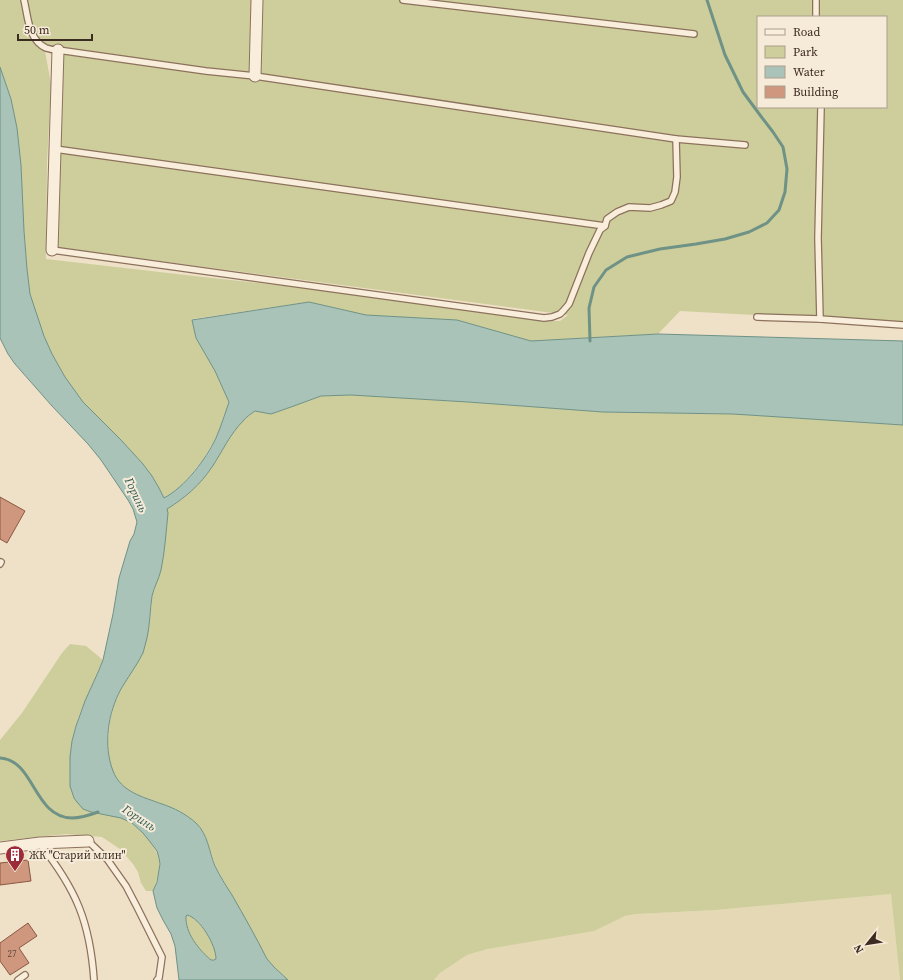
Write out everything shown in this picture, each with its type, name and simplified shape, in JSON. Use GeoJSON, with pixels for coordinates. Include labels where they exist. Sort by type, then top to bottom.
{"type":"FeatureCollection","features":[{"type":"Feature","properties":{"kind":"street"},"geometry":{"type":"LineString","coordinates":[[255,76],[256,0]]}},
{"type":"Feature","properties":{"kind":"street"},"geometry":{"type":"LineString","coordinates":[[52,250],[58,50]]}},
{"type":"Feature","properties":{"kind":"street"},"geometry":{"type":"LineString","coordinates":[[0,848],[40,843],[88,841]]}},
{"type":"Feature","properties":{"kind":"lane"},"geometry":{"type":"LineString","coordinates":[[24,0],[30,28],[34,36],[46,48],[206,71],[255,76],[676,139],[745,145]]}},
{"type":"Feature","properties":{"kind":"lane"},"geometry":{"type":"LineString","coordinates":[[403,0],[694,34]]}},
{"type":"Feature","properties":{"kind":"lane"},"geometry":{"type":"LineString","coordinates":[[816,0],[816,16]]}},
{"type":"Feature","properties":{"kind":"lane"},"geometry":{"type":"LineString","coordinates":[[820,319],[818,238],[821,108]]}},
{"type":"Feature","properties":{"kind":"lane"},"geometry":{"type":"LineString","coordinates":[[52,250],[544,318],[552,317],[560,314],[569,304],[589,253],[600,230],[605,226],[607,219],[617,212],[629,207],[650,208],[671,201],[675,192],[677,176],[676,139]]}},
{"type":"Feature","properties":{"kind":"lane"},"geometry":{"type":"LineString","coordinates":[[55,150],[605,226]]}},
{"type":"Feature","properties":{"kind":"lane"},"geometry":{"type":"LineString","coordinates":[[757,316],[903,325]]}},
{"type":"Feature","properties":{"kind":"lane"},"geometry":{"type":"LineString","coordinates":[[88,841],[107,860],[126,886],[162,957],[157,980]]}},
{"type":"Feature","properties":{"kind":"lane"},"geometry":{"type":"LineString","coordinates":[[40,843],[66,880],[76,899],[88,934],[94,980]]}},
{"type":"Feature","properties":{"kind":"lane"},"geometry":{"type":"LineString","coordinates":[[18,980],[25,975]]}},
{"type":"Feature","properties":{"kind":"shaded area"},"geometry":{"type":"Polygon","coordinates":[[[891,894],[900,980],[434,980],[440,973],[467,955],[636,914],[716,910],[891,894]]]}},
{"type":"Feature","properties":{"kind":"green space"},"geometry":{"type":"Polygon","coordinates":[[[0,0],[21,0],[29,33],[45,51],[51,84],[47,162],[46,259],[313,289],[545,321],[560,321],[568,315],[55,247],[62,48],[51,46],[43,42],[35,33],[31,20],[28,0],[903,0],[903,323],[680,311],[658,334],[531,341],[457,320],[366,315],[309,302],[192,319],[196,338],[215,371],[229,402],[216,438],[202,461],[178,489],[164,498],[152,476],[143,464],[83,403],[65,377],[44,336],[30,294],[24,231],[21,165],[17,128],[11,99],[0,67],[0,0]]]}},
{"type":"Feature","properties":{"kind":"green space"},"geometry":{"type":"Polygon","coordinates":[[[351,395],[603,412],[733,414],[903,425],[903,980],[900,980],[891,894],[716,910],[636,914],[625,916],[594,931],[487,949],[467,955],[440,973],[434,980],[288,980],[274,967],[267,959],[216,867],[204,833],[200,827],[184,814],[128,790],[120,783],[113,773],[109,759],[108,741],[110,721],[114,705],[120,691],[142,653],[150,621],[152,597],[160,572],[167,509],[180,501],[197,486],[212,467],[234,432],[243,421],[255,411],[271,414],[321,396],[351,395]]]}},
{"type":"Feature","properties":{"kind":"green space"},"geometry":{"type":"Polygon","coordinates":[[[70,644],[86,646],[103,660],[80,713],[74,734],[70,762],[71,790],[75,798],[91,812],[125,819],[136,826],[144,835],[156,852],[159,863],[158,876],[153,891],[146,891],[133,864],[120,849],[102,837],[66,834],[0,841],[0,740],[22,713],[62,653],[70,644]]]}},
{"type":"Feature","properties":{"kind":"green space"},"geometry":{"type":"Polygon","coordinates":[[[187,915],[192,917],[207,933],[214,947],[216,959],[211,960],[190,935],[186,922],[187,915]]]}},
{"type":"Feature","properties":{"kind":"water","name":"Горинь"},"geometry":{"type":"Polygon","coordinates":[[[0,67],[11,99],[17,128],[30,294],[44,336],[65,377],[83,402],[143,464],[152,476],[164,498],[187,480],[207,455],[216,438],[229,402],[215,371],[196,338],[192,320],[309,302],[366,315],[457,320],[531,341],[658,334],[903,341],[903,425],[733,414],[603,412],[351,395],[321,396],[271,414],[255,411],[244,420],[234,432],[202,480],[186,496],[167,509],[168,513],[164,556],[152,596],[147,640],[143,653],[121,689],[113,708],[108,729],[108,751],[113,771],[121,784],[127,789],[133,793],[180,812],[200,827],[206,838],[215,866],[267,959],[288,980],[179,980],[175,946],[171,934],[157,908],[153,891],[157,882],[160,864],[157,851],[143,833],[132,823],[121,818],[83,809],[74,798],[70,786],[70,757],[72,741],[85,701],[103,660],[119,578],[137,522],[133,509],[128,500],[101,460],[15,364],[0,338],[0,67]],[[186,916],[186,922],[190,935],[211,960],[216,959],[213,947],[206,933],[192,917],[186,916]]]}},
{"type":"Feature","properties":{"kind":"building"},"geometry":{"type":"Polygon","coordinates":[[[0,497],[25,511],[7,543],[0,539],[0,497]]]}},
{"type":"Feature","properties":{"kind":"building","name":"ЖК \"Старий млин\""},"geometry":{"type":"Polygon","coordinates":[[[28,860],[31,881],[0,885],[0,863],[28,860]]]}},
{"type":"Feature","properties":{"kind":"building"},"geometry":{"type":"Polygon","coordinates":[[[28,923],[37,936],[19,948],[29,963],[10,975],[0,961],[0,943],[28,923]]]}},
{"type":"Feature","properties":{"kind":"waterway"},"geometry":{"type":"LineString","coordinates":[[590,341],[589,308],[594,287],[606,270],[627,257],[660,249],[725,239],[749,232],[767,223],[779,210],[785,192],[787,169],[783,147],[743,92],[725,55],[707,0]]}},
{"type":"Feature","properties":{"kind":"waterway"},"geometry":{"type":"LineString","coordinates":[[0,758],[12,761],[21,768],[41,799],[49,808],[59,815],[75,818],[98,812]]}},
{"type":"Feature","properties":{"kind":"place","name":"ЖК \"Старий млин\""},"geometry":{"type":"Point","coordinates":[15,872]}}]}
